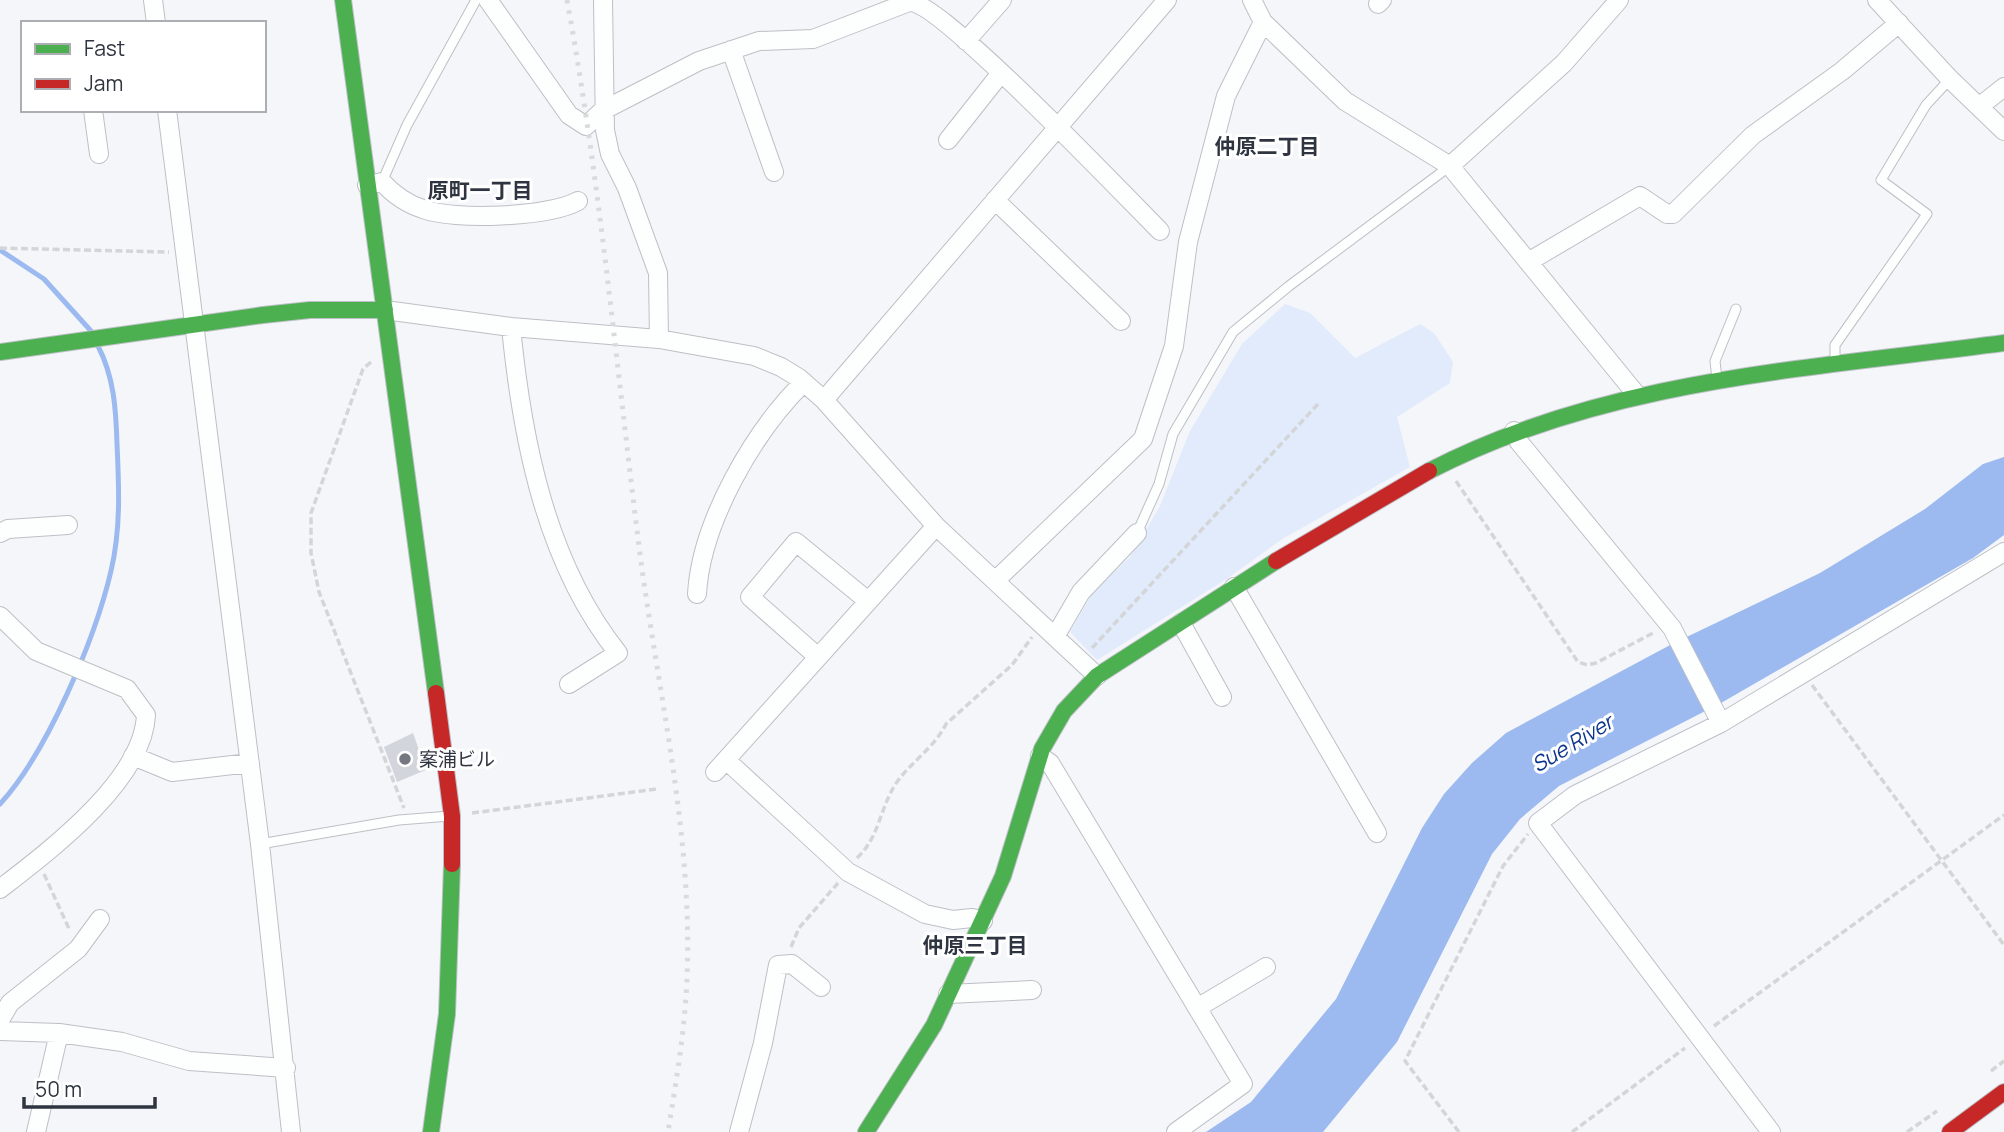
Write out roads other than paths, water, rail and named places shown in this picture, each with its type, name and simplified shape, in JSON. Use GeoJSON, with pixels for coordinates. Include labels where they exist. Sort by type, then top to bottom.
{"type":"FeatureCollection","features":[{"type":"Feature","properties":{"kind":"street"},"geometry":{"type":"LineString","coordinates":[[153,0],[156,21]]}},
{"type":"Feature","properties":{"kind":"street"},"geometry":{"type":"LineString","coordinates":[[343,0],[374,184],[390,353],[452,816],[453,903],[449,1009],[431,1132]]}},
{"type":"Feature","properties":{"kind":"street"},"geometry":{"type":"LineString","coordinates":[[488,0],[569,115],[586,126],[602,111],[699,61],[759,41],[813,39],[909,2],[918,1],[1001,73],[1160,231]]}},
{"type":"Feature","properties":{"kind":"street"},"geometry":{"type":"LineString","coordinates":[[603,0],[602,111],[610,154],[627,188],[658,273],[659,339]]}},
{"type":"Feature","properties":{"kind":"street"},"geometry":{"type":"LineString","coordinates":[[966,41],[1002,0]]}},
{"type":"Feature","properties":{"kind":"street"},"geometry":{"type":"LineString","coordinates":[[824,400],[1167,0]]}},
{"type":"Feature","properties":{"kind":"street"},"geometry":{"type":"LineString","coordinates":[[1252,0],[1264,22],[1345,101],[1450,166],[1636,394]]}},
{"type":"Feature","properties":{"kind":"street"},"geometry":{"type":"LineString","coordinates":[[1450,166],[1564,63],[1619,0]]}},
{"type":"Feature","properties":{"kind":"street"},"geometry":{"type":"LineString","coordinates":[[1877,0],[1950,79],[2004,131]]}},
{"type":"Feature","properties":{"kind":"street"},"geometry":{"type":"LineString","coordinates":[[996,580],[1143,439],[1174,346],[1188,242],[1226,96],[1264,22]]}},
{"type":"Feature","properties":{"kind":"street"},"geometry":{"type":"LineString","coordinates":[[1528,262],[1640,197],[1667,214],[1673,214],[1753,135],[1842,71],[1899,23]]}},
{"type":"Feature","properties":{"kind":"street"},"geometry":{"type":"LineString","coordinates":[[731,50],[775,172]]}},
{"type":"Feature","properties":{"kind":"street"},"geometry":{"type":"LineString","coordinates":[[948,140],[1001,73]]}},
{"type":"Feature","properties":{"kind":"street"},"geometry":{"type":"LineString","coordinates":[[1980,106],[2004,86]]}},
{"type":"Feature","properties":{"kind":"street"},"geometry":{"type":"LineString","coordinates":[[93,112],[99,154]]}},
{"type":"Feature","properties":{"kind":"street"},"geometry":{"type":"LineString","coordinates":[[167,112],[260,844],[291,1132]]}},
{"type":"Feature","properties":{"kind":"street"},"geometry":{"type":"LineString","coordinates":[[374,184],[424,210],[443,213],[502,217],[578,201]]}},
{"type":"Feature","properties":{"kind":"street"},"geometry":{"type":"LineString","coordinates":[[995,200],[1121,321]]}},
{"type":"Feature","properties":{"kind":"street"},"geometry":{"type":"LineString","coordinates":[[0,352],[310,310],[385,310],[512,327],[659,339],[754,356],[781,367],[804,382],[824,400],[936,526],[1097,676]]}},
{"type":"Feature","properties":{"kind":"street"},"geometry":{"type":"LineString","coordinates":[[512,327],[526,429],[544,506],[575,586],[600,630],[618,653],[569,684]]}},
{"type":"Feature","properties":{"kind":"street"},"geometry":{"type":"LineString","coordinates":[[866,1132],[934,1025],[1003,876],[1040,756],[1064,711],[1097,676],[1234,587],[1446,463],[1514,431],[1636,394],[1717,380],[2004,343]]}},
{"type":"Feature","properties":{"kind":"street"},"geometry":{"type":"LineString","coordinates":[[697,594],[699,566],[721,506],[763,431],[783,402],[804,382]]}},
{"type":"Feature","properties":{"kind":"street"},"geometry":{"type":"LineString","coordinates":[[1514,431],[1519,442],[1670,626],[1717,716]]}},
{"type":"Feature","properties":{"kind":"street"},"geometry":{"type":"LineString","coordinates":[[0,533],[8,529],[68,525]]}},
{"type":"Feature","properties":{"kind":"street"},"geometry":{"type":"LineString","coordinates":[[936,526],[720,766],[848,872],[925,914],[953,920],[982,920]]}},
{"type":"Feature","properties":{"kind":"street"},"geometry":{"type":"LineString","coordinates":[[1056,635],[1081,593],[1137,533]]}},
{"type":"Feature","properties":{"kind":"street"},"geometry":{"type":"LineString","coordinates":[[818,657],[750,597],[796,542],[868,601]]}},
{"type":"Feature","properties":{"kind":"street"},"geometry":{"type":"LineString","coordinates":[[1771,1132],[1698,1039],[1538,823],[1575,795],[1717,716],[1805,675],[2004,552]]}},
{"type":"Feature","properties":{"kind":"street"},"geometry":{"type":"LineString","coordinates":[[1234,587],[1377,833]]}},
{"type":"Feature","properties":{"kind":"street"},"geometry":{"type":"LineString","coordinates":[[0,616],[36,651],[127,689],[146,715],[146,727],[133,756],[101,803],[37,860],[0,888]]}},
{"type":"Feature","properties":{"kind":"street"},"geometry":{"type":"LineString","coordinates":[[1181,623],[1223,697]]}},
{"type":"Feature","properties":{"kind":"street"},"geometry":{"type":"LineString","coordinates":[[133,756],[172,772],[250,763]]}},
{"type":"Feature","properties":{"kind":"street"},"geometry":{"type":"LineString","coordinates":[[1040,756],[1051,763],[1243,1084],[1176,1132]]}},
{"type":"Feature","properties":{"kind":"street"},"geometry":{"type":"LineString","coordinates":[[0,1020],[10,1003],[78,949],[100,919]]}},
{"type":"Feature","properties":{"kind":"street"},"geometry":{"type":"LineString","coordinates":[[739,1132],[763,1043],[778,965],[792,964],[821,987]]}},
{"type":"Feature","properties":{"kind":"street"},"geometry":{"type":"LineString","coordinates":[[1197,1008],[1266,967]]}},
{"type":"Feature","properties":{"kind":"street"},"geometry":{"type":"LineString","coordinates":[[948,994],[1032,990]]}},
{"type":"Feature","properties":{"kind":"street"},"geometry":{"type":"LineString","coordinates":[[0,1031],[60,1033],[122,1042],[188,1061],[286,1068]]}},
{"type":"Feature","properties":{"kind":"street"},"geometry":{"type":"LineString","coordinates":[[36,1132],[60,1033]]}},
{"type":"Feature","properties":{"kind":"street"},"geometry":{"type":"LineString","coordinates":[[1950,1132],[2004,1092]]}},
{"type":"Feature","properties":{"kind":"lane"},"geometry":{"type":"LineString","coordinates":[[374,184],[476,0]]}},
{"type":"Feature","properties":{"kind":"lane"},"geometry":{"type":"LineString","coordinates":[[1835,365],[1835,345],[1927,214],[1881,180],[1926,105],[1950,79]]}},
{"type":"Feature","properties":{"kind":"lane"},"geometry":{"type":"LineString","coordinates":[[1137,533],[1159,484],[1173,434],[1233,332],[1289,286],[1450,166]]}},
{"type":"Feature","properties":{"kind":"lane"},"geometry":{"type":"LineString","coordinates":[[1717,380],[1715,362],[1736,309]]}},
{"type":"Feature","properties":{"kind":"lane"},"geometry":{"type":"LineString","coordinates":[[260,844],[409,820],[452,816]]}},
{"type":"Feature","properties":{"kind":"water","name":"Sue River"},"geometry":{"type":"Polygon","coordinates":[[[2004,457],[2004,535],[1973,558],[1721,703],[1559,786],[1520,819],[1492,854],[1397,1042],[1323,1132],[1206,1132],[1251,1102],[1336,999],[1422,828],[1444,794],[1472,763],[1506,733],[1672,644],[1820,573],[1925,509],[1983,464],[2004,457]]]}},
{"type":"Feature","properties":{"kind":"waterway"},"geometry":{"type":"LineString","coordinates":[[0,250],[44,279],[91,331]]}},
{"type":"Feature","properties":{"kind":"waterway"},"geometry":{"type":"LineString","coordinates":[[0,804],[18,782],[52,726],[94,629],[111,571],[118,508],[116,418],[111,381],[98,346]]}},
{"type":"Feature","properties":{"kind":"railway"},"geometry":{"type":"LineString","coordinates":[[567,0],[598,204],[646,600],[672,761],[685,869],[686,997],[668,1132]]}},
{"type":"Feature","properties":{"kind":"place","name":"案浦ビル"},"geometry":{"type":"Point","coordinates":[405,759]}},
{"type":"Feature","properties":{"kind":"district","name":"仲原二丁目"},"geometry":{"type":"Point","coordinates":[1267,146]}},
{"type":"Feature","properties":{"kind":"district","name":"原町一丁目"},"geometry":{"type":"Point","coordinates":[480,190]}},
{"type":"Feature","properties":{"kind":"district","name":"仲原三丁目"},"geometry":{"type":"Point","coordinates":[975,945]}}]}
